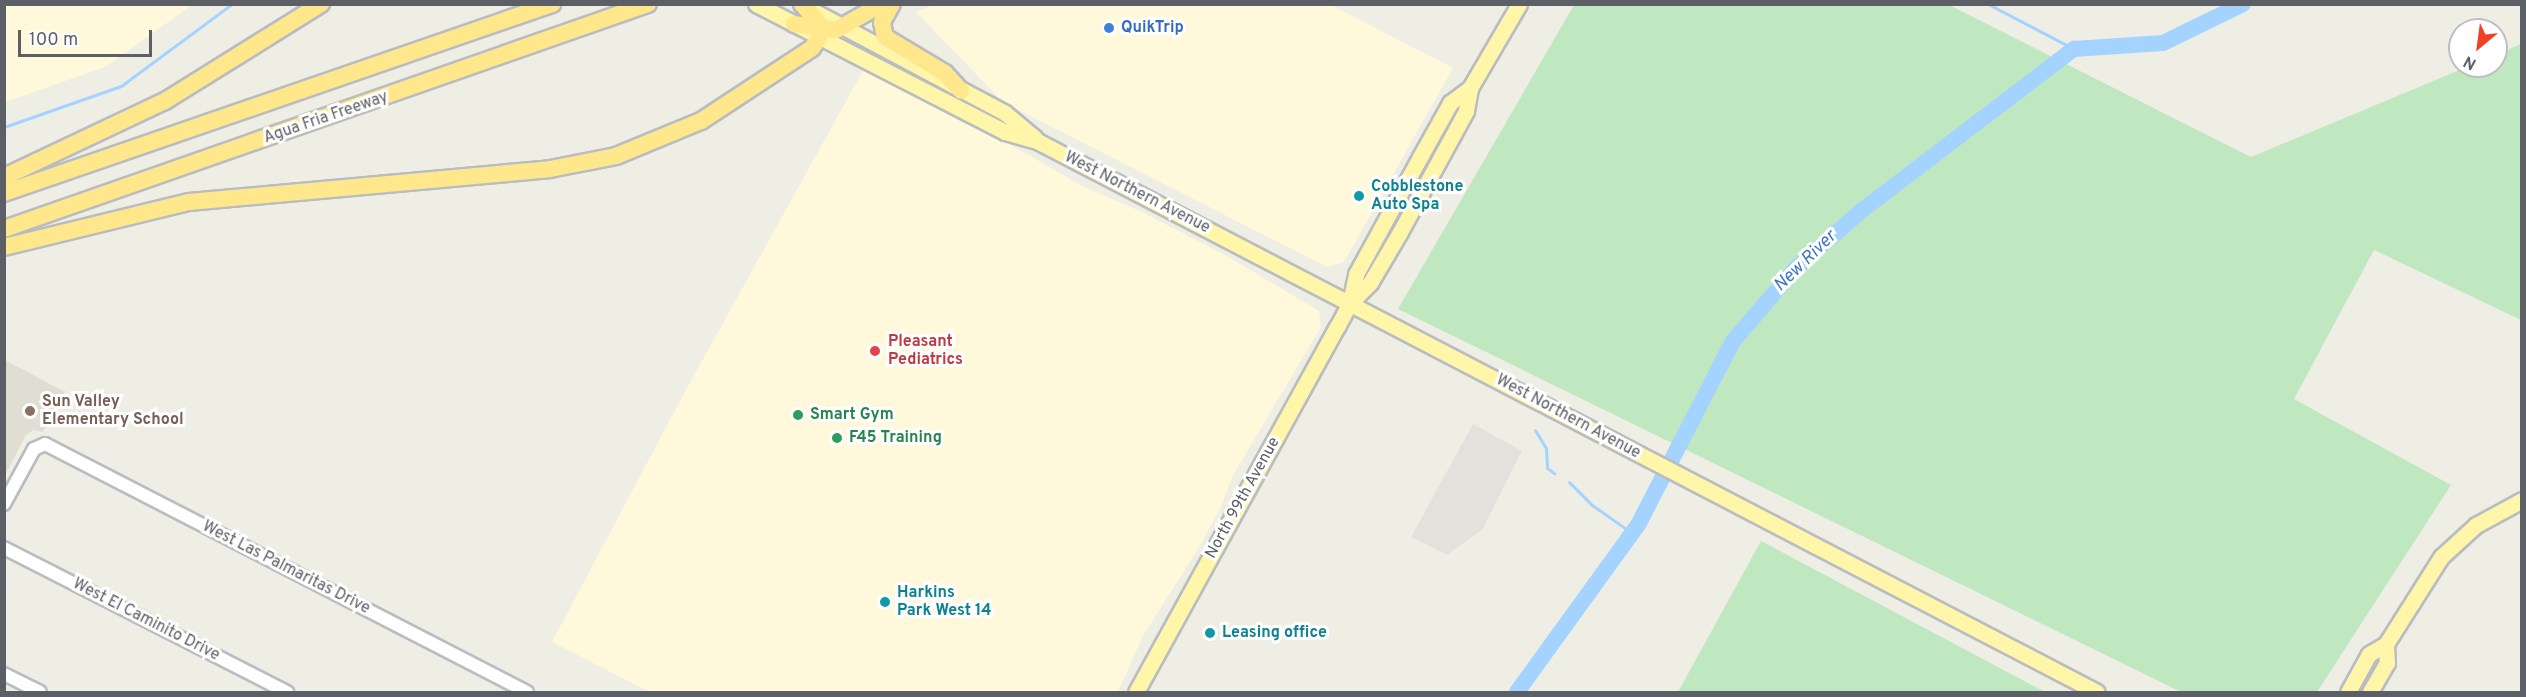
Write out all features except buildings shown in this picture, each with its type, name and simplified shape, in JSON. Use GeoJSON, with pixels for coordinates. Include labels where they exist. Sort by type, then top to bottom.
{"type":"FeatureCollection","features":[{"type":"Feature","properties":{"kind":"highway"},"geometry":{"type":"LineString","coordinates":[[4,177],[165,101],[321,4]]}},
{"type":"Feature","properties":{"kind":"highway","name":"Agua Fria Freeway"},"geometry":{"type":"LineString","coordinates":[[4,193],[552,4]]}},
{"type":"Feature","properties":{"kind":"highway","name":"Agua Fria Freeway"},"geometry":{"type":"LineString","coordinates":[[4,229],[648,4]]}},
{"type":"Feature","properties":{"kind":"highway"},"geometry":{"type":"LineString","coordinates":[[4,247],[189,202],[593,162],[655,142],[701,121],[812,48],[819,34],[815,18],[802,4]]}},
{"type":"Feature","properties":{"kind":"highway"},"geometry":{"type":"LineString","coordinates":[[794,24],[819,34],[846,27],[882,4]]}},
{"type":"Feature","properties":{"kind":"highway"},"geometry":{"type":"LineString","coordinates":[[892,4],[882,22],[885,37],[945,73],[961,91]]}},
{"type":"Feature","properties":{"kind":"main road"},"geometry":{"type":"LineString","coordinates":[[756,4],[794,24]]}},
{"type":"Feature","properties":{"kind":"main road","name":"West Northern Avenue"},"geometry":{"type":"LineString","coordinates":[[802,4],[1005,113],[1039,142]]}},
{"type":"Feature","properties":{"kind":"main road","name":"North 99th Avenue"},"geometry":{"type":"LineString","coordinates":[[1136,693],[1350,303],[1370,283],[1400,232],[1466,111],[1470,88],[1519,4]]}},
{"type":"Feature","properties":{"kind":"main road","name":"West Northern Avenue"},"geometry":{"type":"LineString","coordinates":[[819,34],[1005,132],[1039,142],[2097,693]]}},
{"type":"Feature","properties":{"kind":"main road"},"geometry":{"type":"LineString","coordinates":[[2348,693],[2369,654],[2386,644],[2421,583],[2453,544],[2476,525],[2522,500]]}},
{"type":"Feature","properties":{"kind":"main road"},"geometry":{"type":"LineString","coordinates":[[2370,693],[2387,663],[2386,644]]}},
{"type":"Feature","properties":{"kind":"main road"},"geometry":{"type":"LineString","coordinates":[[2344,693],[2357,677]]}},
{"type":"Feature","properties":{"kind":"street","name":"West Las Palmaritas Drive"},"geometry":{"type":"LineString","coordinates":[[4,504],[34,449],[45,444],[522,691]]}},
{"type":"Feature","properties":{"kind":"street","name":"West El Caminito Drive"},"geometry":{"type":"LineString","coordinates":[[4,548],[287,693]]}},
{"type":"Feature","properties":{"kind":"street"},"geometry":{"type":"LineString","coordinates":[[4,674],[40,693]]}},
{"type":"Feature","properties":{"kind":"shaded area"},"geometry":{"type":"Polygon","coordinates":[[[5,4],[192,5],[105,67],[5,102],[5,4]]]}},
{"type":"Feature","properties":{"kind":"shaded area"},"geometry":{"type":"Polygon","coordinates":[[[933,5],[1331,5],[1453,68],[1344,262],[1327,267],[1003,102],[916,12],[933,5]]]}},
{"type":"Feature","properties":{"kind":"shaded area"},"geometry":{"type":"Polygon","coordinates":[[[864,69],[992,134],[1082,186],[1142,212],[1225,255],[1319,311],[1321,327],[1233,475],[1220,509],[1198,549],[1143,636],[1118,692],[650,692],[552,642],[682,397],[864,69]]]}},
{"type":"Feature","properties":{"kind":"shaded area","name":"Sun Valley Elementary School"},"geometry":{"type":"Polygon","coordinates":[[[5,360],[65,392],[43,432],[33,430],[26,435],[5,475],[5,360]]]}},
{"type":"Feature","properties":{"kind":"shaded area"},"geometry":{"type":"Polygon","coordinates":[[[1473,424],[1522,451],[1483,529],[1447,555],[1411,537],[1473,424]]]}},
{"type":"Feature","properties":{"kind":"green space"},"geometry":{"type":"Polygon","coordinates":[[[1574,5],[1949,5],[2251,157],[2448,75],[2448,78],[2508,78],[2508,50],[2521,44],[2521,320],[2374,250],[2294,399],[2451,485],[2317,692],[2181,692],[1398,309],[1574,5]]]}},
{"type":"Feature","properties":{"kind":"green space"},"geometry":{"type":"Polygon","coordinates":[[[1761,541],[2045,692],[1678,692],[1761,541]]]}},
{"type":"Feature","properties":{"kind":"waterway"},"geometry":{"type":"LineString","coordinates":[[4,127],[121,86],[232,4]]}},
{"type":"Feature","properties":{"kind":"waterway"},"geometry":{"type":"LineString","coordinates":[[1988,4],[2074,49]]}},
{"type":"Feature","properties":{"kind":"waterway","name":"New River"},"geometry":{"type":"LineString","coordinates":[[1517,692],[1638,525],[1733,341],[1796,268],[1861,211],[2074,49],[2163,43],[2243,4]]}},
{"type":"Feature","properties":{"kind":"waterway"},"geometry":{"type":"LineString","coordinates":[[1535,430],[1546,448],[1547,468],[1554,473]]}},
{"type":"Feature","properties":{"kind":"waterway"},"geometry":{"type":"LineString","coordinates":[[1569,482],[1592,505],[1632,533]]}},
{"type":"Feature","properties":{"kind":"place","name":"QuikTrip"},"geometry":{"type":"Point","coordinates":[1109,28]}},
{"type":"Feature","properties":{"kind":"place","name":"Cobblestone Auto Spa"},"geometry":{"type":"Point","coordinates":[1359,196]}},
{"type":"Feature","properties":{"kind":"place","name":"Pleasant Pediatrics"},"geometry":{"type":"Point","coordinates":[875,351]}},
{"type":"Feature","properties":{"kind":"place","name":"Sun Valley Elementary School"},"geometry":{"type":"Point","coordinates":[30,411]}},
{"type":"Feature","properties":{"kind":"place","name":"Smart Gym"},"geometry":{"type":"Point","coordinates":[798,415]}},
{"type":"Feature","properties":{"kind":"place","name":"F45 Training"},"geometry":{"type":"Point","coordinates":[837,438]}},
{"type":"Feature","properties":{"kind":"place","name":"Harkins Park West 14"},"geometry":{"type":"Point","coordinates":[885,602]}},
{"type":"Feature","properties":{"kind":"place","name":"Leasing office"},"geometry":{"type":"Point","coordinates":[1210,633]}}]}
